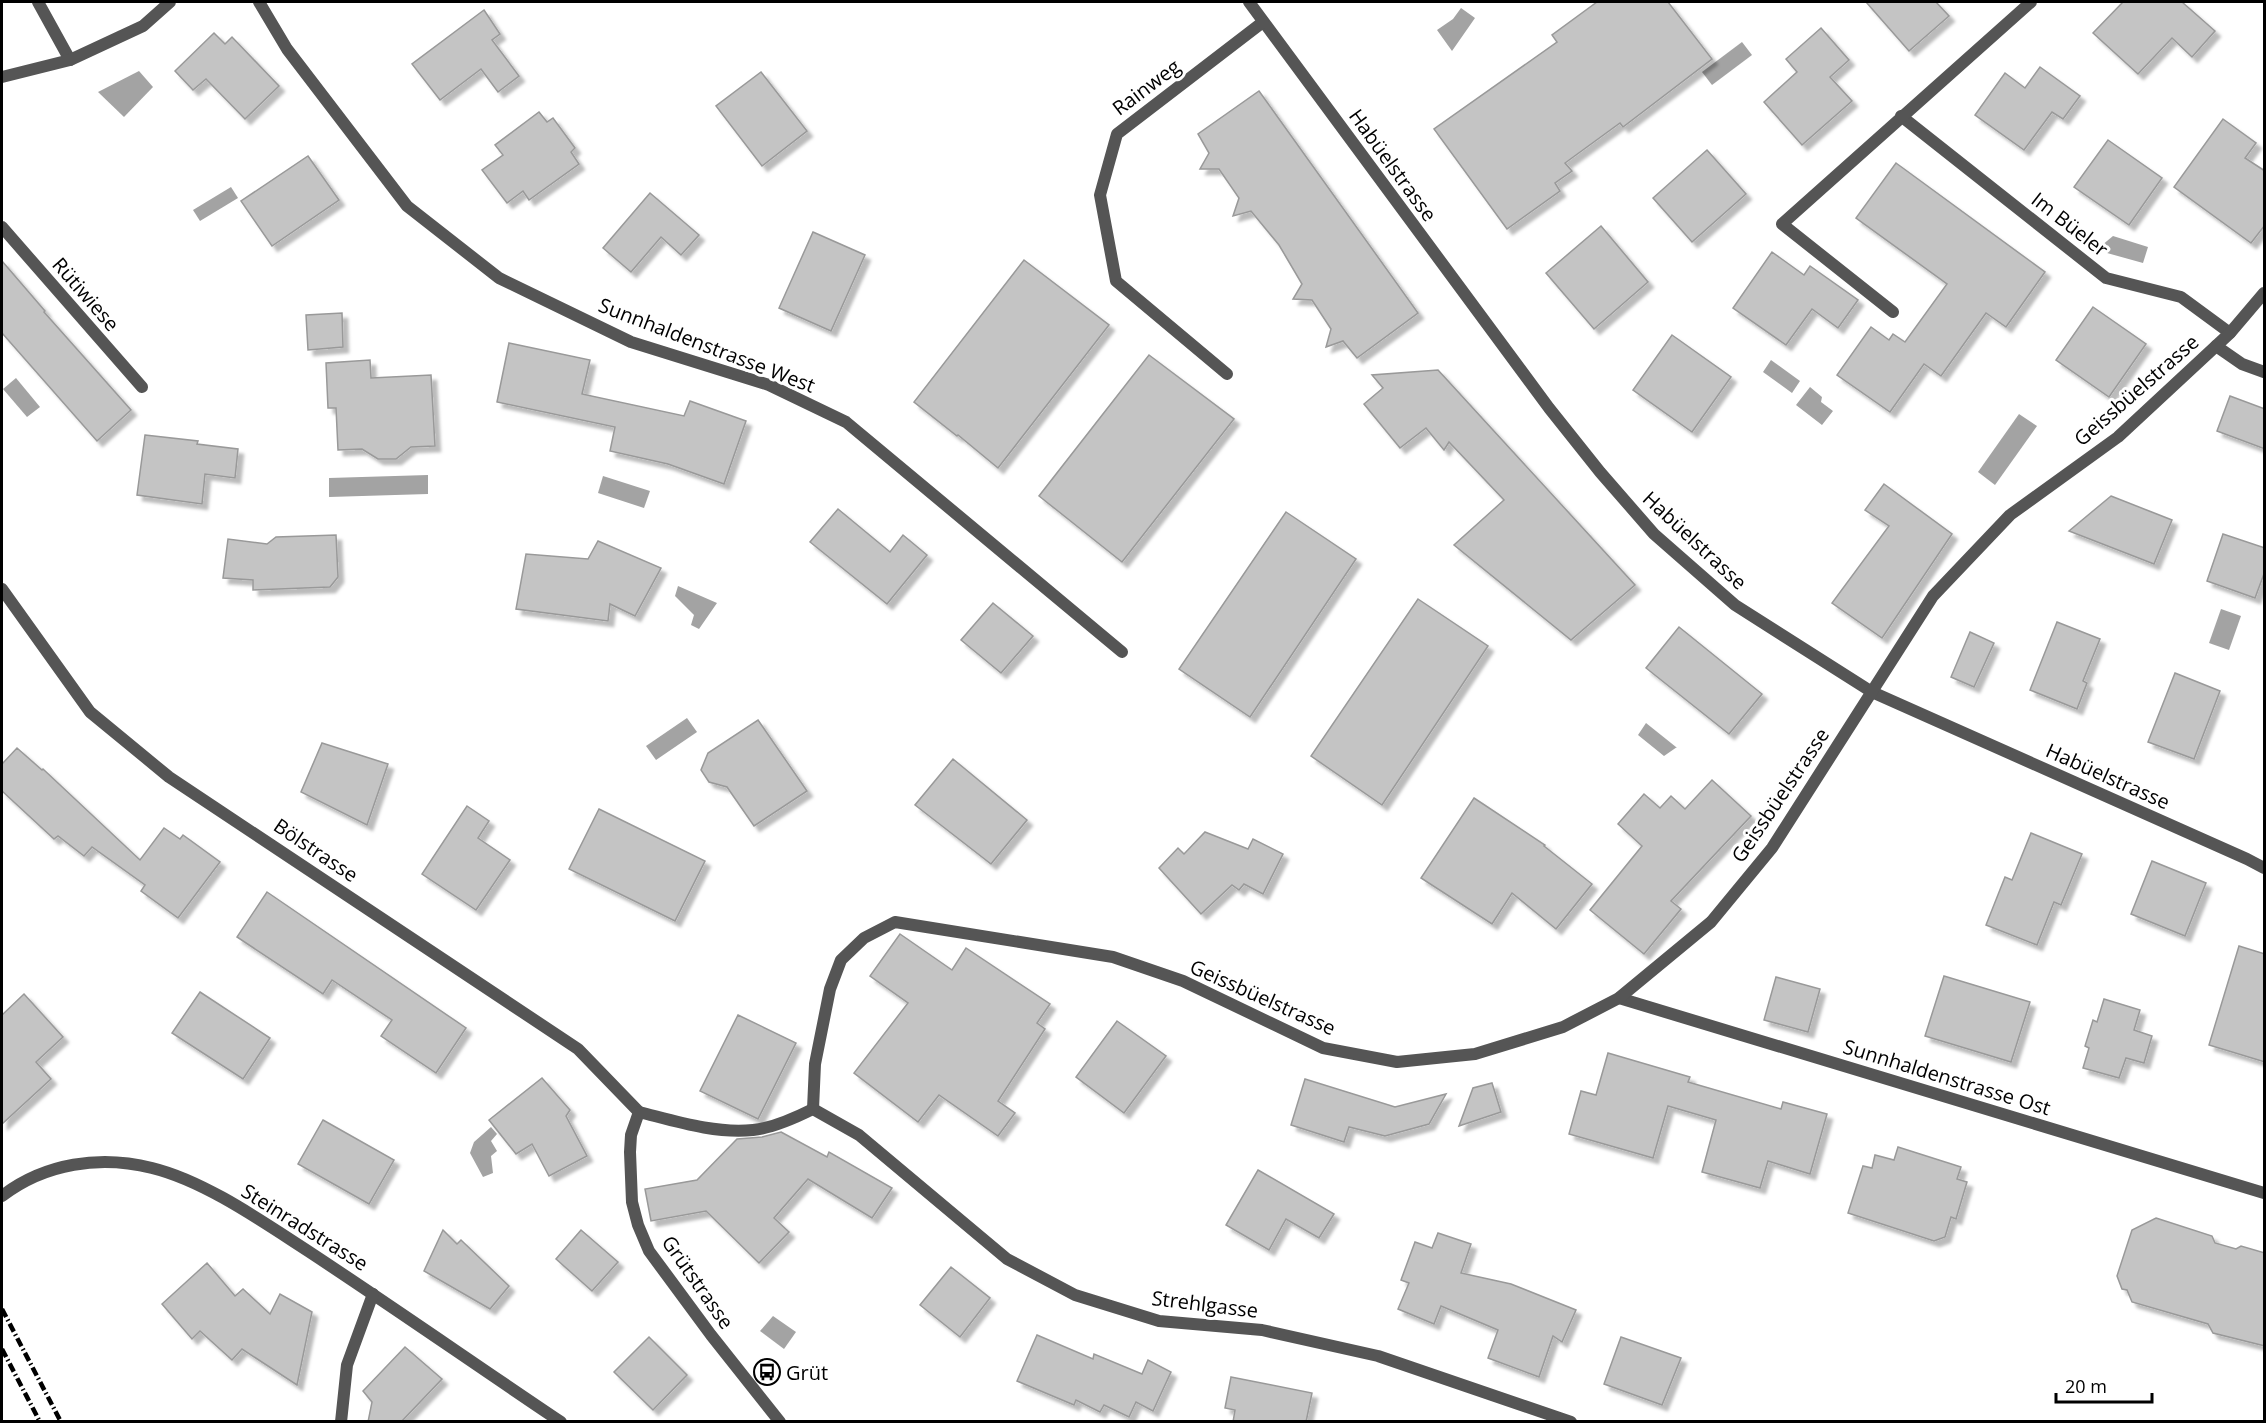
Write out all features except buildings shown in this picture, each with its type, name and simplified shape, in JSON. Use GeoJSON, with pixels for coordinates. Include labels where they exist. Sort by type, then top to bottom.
{"type":"FeatureCollection","features":[{"type":"Feature","properties":{"kind":"street"},"geometry":{"type":"LineString","coordinates":[[38,2],[70,60]]}},
{"type":"Feature","properties":{"kind":"street"},"geometry":{"type":"LineString","coordinates":[[2,77],[70,60],[143,26],[170,2]]}},
{"type":"Feature","properties":{"kind":"street","name":"Sunnhaldenstrasse West"},"geometry":{"type":"LineString","coordinates":[[260,2],[287,49],[407,206],[499,278],[631,342],[769,385],[846,422],[1122,652]]}},
{"type":"Feature","properties":{"kind":"street","name":"Habüelstrasse"},"geometry":{"type":"LineString","coordinates":[[1249,2],[1549,408],[1600,472],[1654,534],[1735,605],[1872,692],[2265,868]]}},
{"type":"Feature","properties":{"kind":"street"},"geometry":{"type":"LineString","coordinates":[[1893,312],[1782,224],[2031,2]]}},
{"type":"Feature","properties":{"kind":"street","name":"Rainweg"},"geometry":{"type":"LineString","coordinates":[[1227,374],[1116,281],[1100,195],[1117,134],[1263,22]]}},
{"type":"Feature","properties":{"kind":"street","name":"Im Büeler"},"geometry":{"type":"LineString","coordinates":[[1901,116],[2106,278],[2181,297],[2230,333]]}},
{"type":"Feature","properties":{"kind":"street","name":"Rütiwiese"},"geometry":{"type":"LineString","coordinates":[[2,227],[142,387]]}},
{"type":"Feature","properties":{"kind":"street","name":"Geissbüelstrasse"},"geometry":{"type":"LineString","coordinates":[[813,1109],[814,1064],[830,989],[842,960],[864,938],[895,922],[1113,957],[1183,981],[1323,1048],[1397,1062],[1475,1054],[1563,1027],[1619,998],[1711,922],[1772,848],[1933,596],[2010,515],[2118,437],[2230,333],[2265,293]]}},
{"type":"Feature","properties":{"kind":"street","name":"Geissbüelstrasse"},"geometry":{"type":"LineString","coordinates":[[2216,345],[2242,364],[2265,372]]}},
{"type":"Feature","properties":{"kind":"street","name":"Bölstrasse"},"geometry":{"type":"LineString","coordinates":[[2,589],[90,712],[116,734],[169,777],[578,1049],[639,1112]]}},
{"type":"Feature","properties":{"kind":"street","name":"Sunnhaldenstrasse Ost"},"geometry":{"type":"LineString","coordinates":[[1619,998],[2265,1193]]}},
{"type":"Feature","properties":{"kind":"street"},"geometry":{"type":"LineString","coordinates":[[639,1112],[713,1128],[753,1130],[793,1119],[813,1109]]}},
{"type":"Feature","properties":{"kind":"street","name":"Strehlgasse"},"geometry":{"type":"LineString","coordinates":[[813,1109],[859,1135],[1007,1259],[1075,1295],[1159,1321],[1262,1330],[1378,1356],[1571,1422]]}},
{"type":"Feature","properties":{"kind":"street","name":"Grütstrasse"},"geometry":{"type":"LineString","coordinates":[[639,1112],[631,1135],[633,1202],[638,1225],[649,1251],[775,1420]]}},
{"type":"Feature","properties":{"kind":"street","name":"Steinradstrasse"},"geometry":{"type":"LineString","coordinates":[[2,1196],[15,1185],[56,1167],[103,1161],[153,1168],[206,1189],[263,1222],[373,1294],[561,1422]]}},
{"type":"Feature","properties":{"kind":"street"},"geometry":{"type":"LineString","coordinates":[[341,1422],[347,1365],[373,1294]]}},
{"type":"Feature","properties":{"kind":"shaded area"},"geometry":{"type":"Polygon","coordinates":[[[1461,8],[1475,18],[1452,51],[1437,30],[1453,19],[1461,8]]]}},
{"type":"Feature","properties":{"kind":"shaded area"},"geometry":{"type":"Polygon","coordinates":[[[1742,42],[1752,55],[1712,85],[1702,72],[1742,42]]]}},
{"type":"Feature","properties":{"kind":"shaded area"},"geometry":{"type":"Polygon","coordinates":[[[139,71],[153,87],[124,117],[98,92],[139,71]]]}},
{"type":"Feature","properties":{"kind":"shaded area"},"geometry":{"type":"Polygon","coordinates":[[[231,187],[238,198],[200,221],[193,210],[231,187]]]}},
{"type":"Feature","properties":{"kind":"shaded area"},"geometry":{"type":"Polygon","coordinates":[[[2113,236],[2148,247],[2143,263],[2107,253],[2101,246],[2113,236]]]}},
{"type":"Feature","properties":{"kind":"shaded area"},"geometry":{"type":"Polygon","coordinates":[[[1771,360],[1800,381],[1792,393],[1763,372],[1771,360]]]}},
{"type":"Feature","properties":{"kind":"shaded area"},"geometry":{"type":"Polygon","coordinates":[[[16,378],[40,407],[27,417],[3,389],[16,378]]]}},
{"type":"Feature","properties":{"kind":"shaded area"},"geometry":{"type":"Polygon","coordinates":[[[1810,387],[1822,397],[1821,402],[1833,411],[1822,425],[1796,405],[1810,387]]]}},
{"type":"Feature","properties":{"kind":"shaded area"},"geometry":{"type":"Polygon","coordinates":[[[2019,414],[2037,426],[1995,485],[1978,472],[2019,414]]]}},
{"type":"Feature","properties":{"kind":"shaded area"},"geometry":{"type":"Polygon","coordinates":[[[428,475],[428,494],[329,497],[329,478],[428,475]]]}},
{"type":"Feature","properties":{"kind":"shaded area"},"geometry":{"type":"Polygon","coordinates":[[[603,476],[650,491],[644,508],[598,493],[603,476]]]}},
{"type":"Feature","properties":{"kind":"shaded area"},"geometry":{"type":"Polygon","coordinates":[[[678,586],[717,603],[699,629],[691,625],[694,615],[675,596],[678,586]]]}},
{"type":"Feature","properties":{"kind":"shaded area"},"geometry":{"type":"Polygon","coordinates":[[[2221,609],[2241,616],[2229,650],[2209,643],[2221,609]]]}},
{"type":"Feature","properties":{"kind":"shaded area"},"geometry":{"type":"Polygon","coordinates":[[[687,718],[697,732],[656,760],[646,746],[687,718]]]}},
{"type":"Feature","properties":{"kind":"shaded area"},"geometry":{"type":"Polygon","coordinates":[[[1646,723],[1677,747],[1664,756],[1638,735],[1646,723]]]}},
{"type":"Feature","properties":{"kind":"shaded area"},"geometry":{"type":"Polygon","coordinates":[[[491,1127],[497,1134],[491,1141],[497,1151],[491,1156],[493,1173],[483,1177],[470,1153],[474,1142],[491,1127]]]}},
{"type":"Feature","properties":{"kind":"shaded area"},"geometry":{"type":"Polygon","coordinates":[[[773,1316],[796,1332],[784,1349],[760,1331],[773,1316]]]}},
{"type":"Feature","properties":{"kind":"railway"},"geometry":{"type":"LineString","coordinates":[[2,1309],[61,1422]]}},
{"type":"Feature","properties":{"kind":"railway"},"geometry":{"type":"LineString","coordinates":[[2,1349],[40,1422]]}},
{"type":"Feature","properties":{"kind":"place","name":"Grüt"},"geometry":{"type":"Point","coordinates":[767,1372]}}]}
